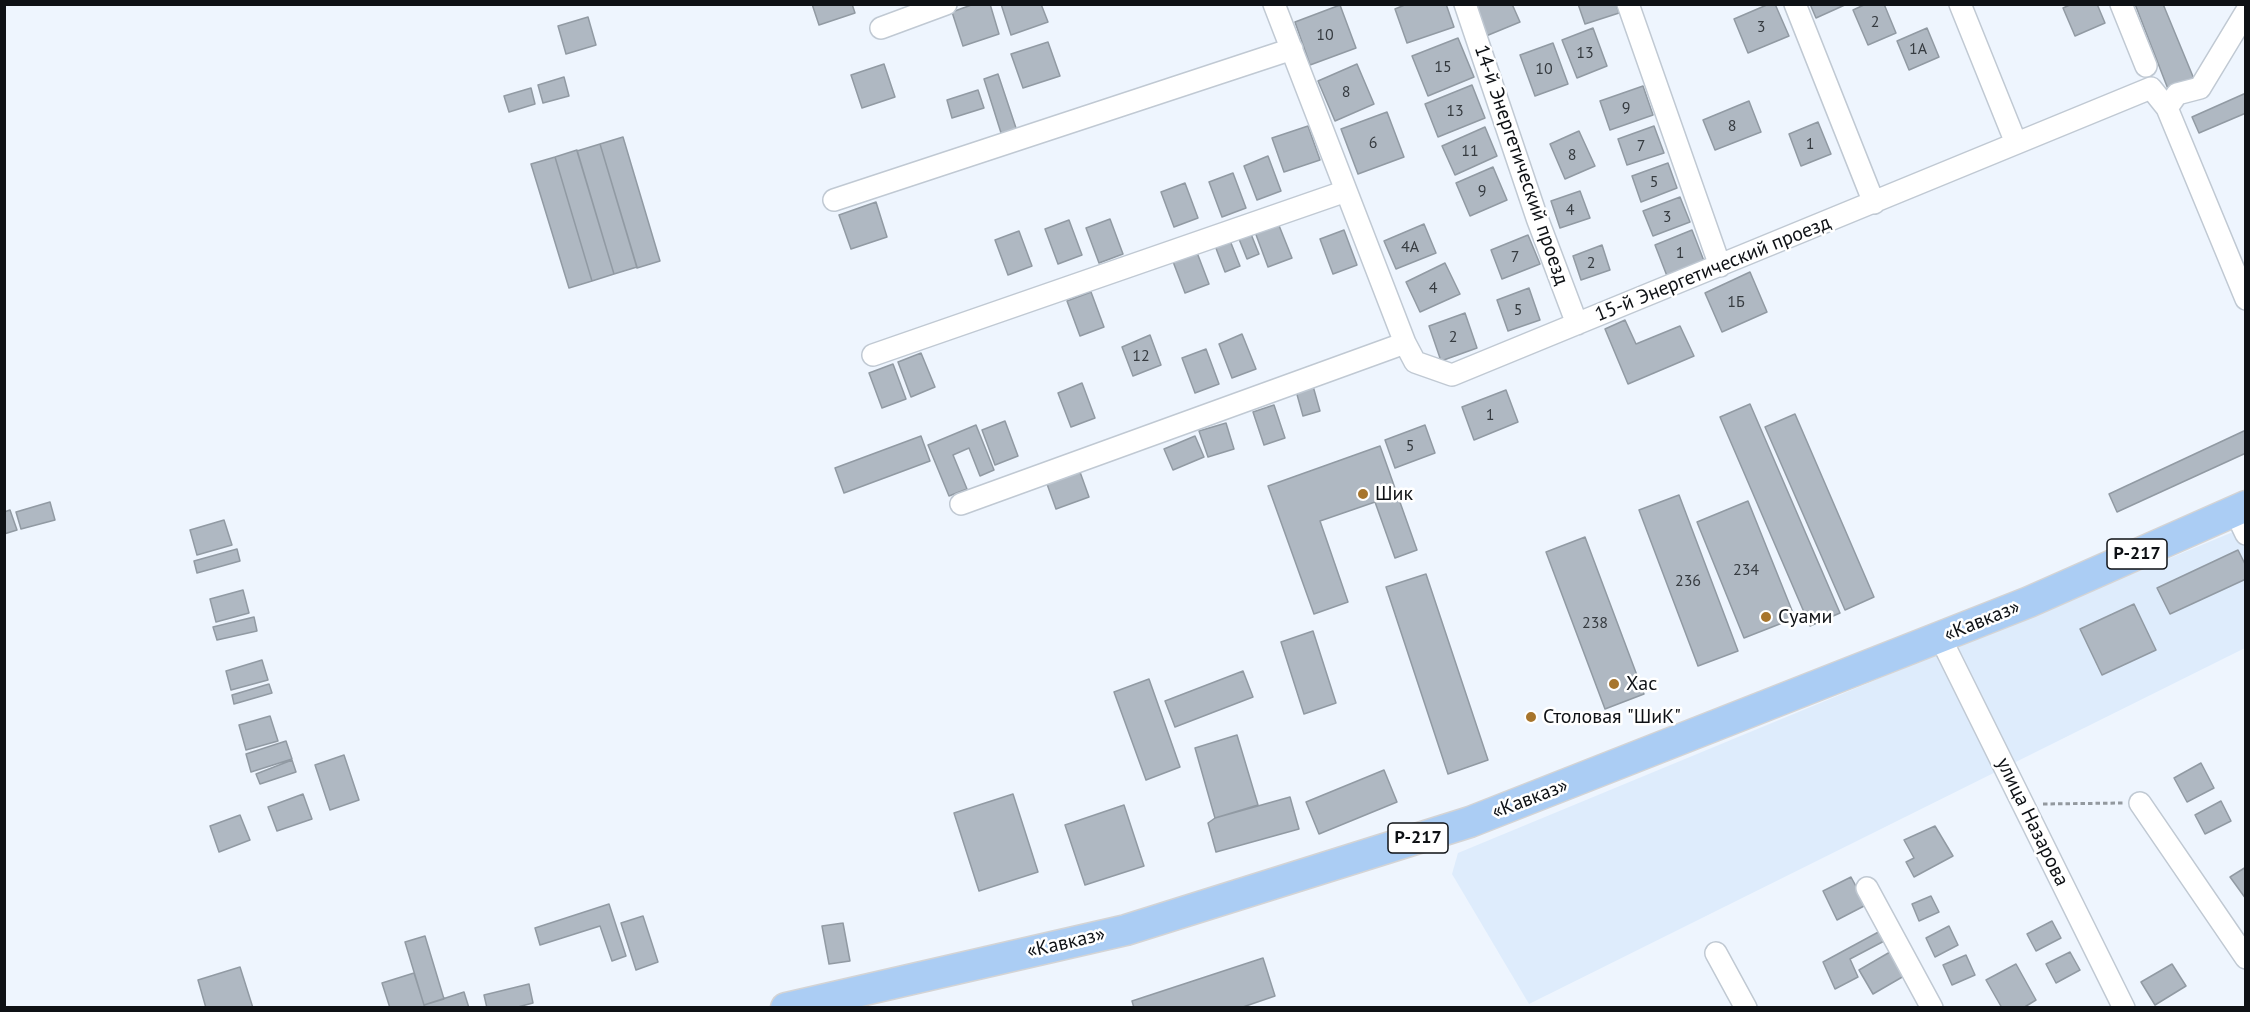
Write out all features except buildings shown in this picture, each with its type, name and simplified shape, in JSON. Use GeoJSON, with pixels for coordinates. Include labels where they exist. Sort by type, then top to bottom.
{"type":"FeatureCollection","features":[{"type":"Feature","properties":{"kind":"highway","name":"«Кавказ»"},"geometry":{"type":"LineString","coordinates":[[786,1008],[1126,930],[1459,826],[2242,517]]}},
{"type":"Feature","properties":{"kind":"street"},"geometry":{"type":"LineString","coordinates":[[881,28],[946,4]]}},
{"type":"Feature","properties":{"kind":"street","name":"15-й Энергетический проезд"},"geometry":{"type":"LineString","coordinates":[[1274,4],[1405,343],[1415,362],[1452,375],[2151,88],[2168,108],[2246,299]]}},
{"type":"Feature","properties":{"kind":"street","name":"14-й Энергетический проезд"},"geometry":{"type":"LineString","coordinates":[[1465,4],[1537,218],[1577,324]]}},
{"type":"Feature","properties":{"kind":"street"},"geometry":{"type":"LineString","coordinates":[[1628,4],[1720,266]]}},
{"type":"Feature","properties":{"kind":"street"},"geometry":{"type":"LineString","coordinates":[[1795,4],[1874,203]]}},
{"type":"Feature","properties":{"kind":"street"},"geometry":{"type":"LineString","coordinates":[[1960,4],[2016,143]]}},
{"type":"Feature","properties":{"kind":"street"},"geometry":{"type":"LineString","coordinates":[[2121,4],[2146,66]]}},
{"type":"Feature","properties":{"kind":"street"},"geometry":{"type":"LineString","coordinates":[[2168,108],[2177,94],[2200,88],[2246,12]]}},
{"type":"Feature","properties":{"kind":"street"},"geometry":{"type":"LineString","coordinates":[[834,201],[1292,50]]}},
{"type":"Feature","properties":{"kind":"street"},"geometry":{"type":"LineString","coordinates":[[873,355],[1346,191]]}},
{"type":"Feature","properties":{"kind":"street"},"geometry":{"type":"LineString","coordinates":[[961,504],[1405,343]]}},
{"type":"Feature","properties":{"kind":"street","name":"улица Назарова"},"geometry":{"type":"LineString","coordinates":[[1940,637],[2124,1008]]}},
{"type":"Feature","properties":{"kind":"street"},"geometry":{"type":"LineString","coordinates":[[2140,803],[2246,958]]}},
{"type":"Feature","properties":{"kind":"street"},"geometry":{"type":"LineString","coordinates":[[1867,888],[1932,1008]]}},
{"type":"Feature","properties":{"kind":"street"},"geometry":{"type":"LineString","coordinates":[[1716,953],[1746,1008]]}},
{"type":"Feature","properties":{"kind":"path"},"geometry":{"type":"LineString","coordinates":[[2024,805],[2140,803]]}},
{"type":"Feature","properties":{"kind":"shaded area"},"geometry":{"type":"Polygon","coordinates":[[[2245,527],[2245,648],[1529,1004],[1452,874],[1458,853],[2245,527]]]}},
{"type":"Feature","properties":{"kind":"place","name":"Шик"},"geometry":{"type":"Point","coordinates":[1363,494]}},
{"type":"Feature","properties":{"kind":"place","name":"Суами"},"geometry":{"type":"Point","coordinates":[1766,617]}},
{"type":"Feature","properties":{"kind":"place","name":"Хас"},"geometry":{"type":"Point","coordinates":[1614,684]}},
{"type":"Feature","properties":{"kind":"place","name":"Столовая \"ШиК\""},"geometry":{"type":"Point","coordinates":[1531,717]}}]}
